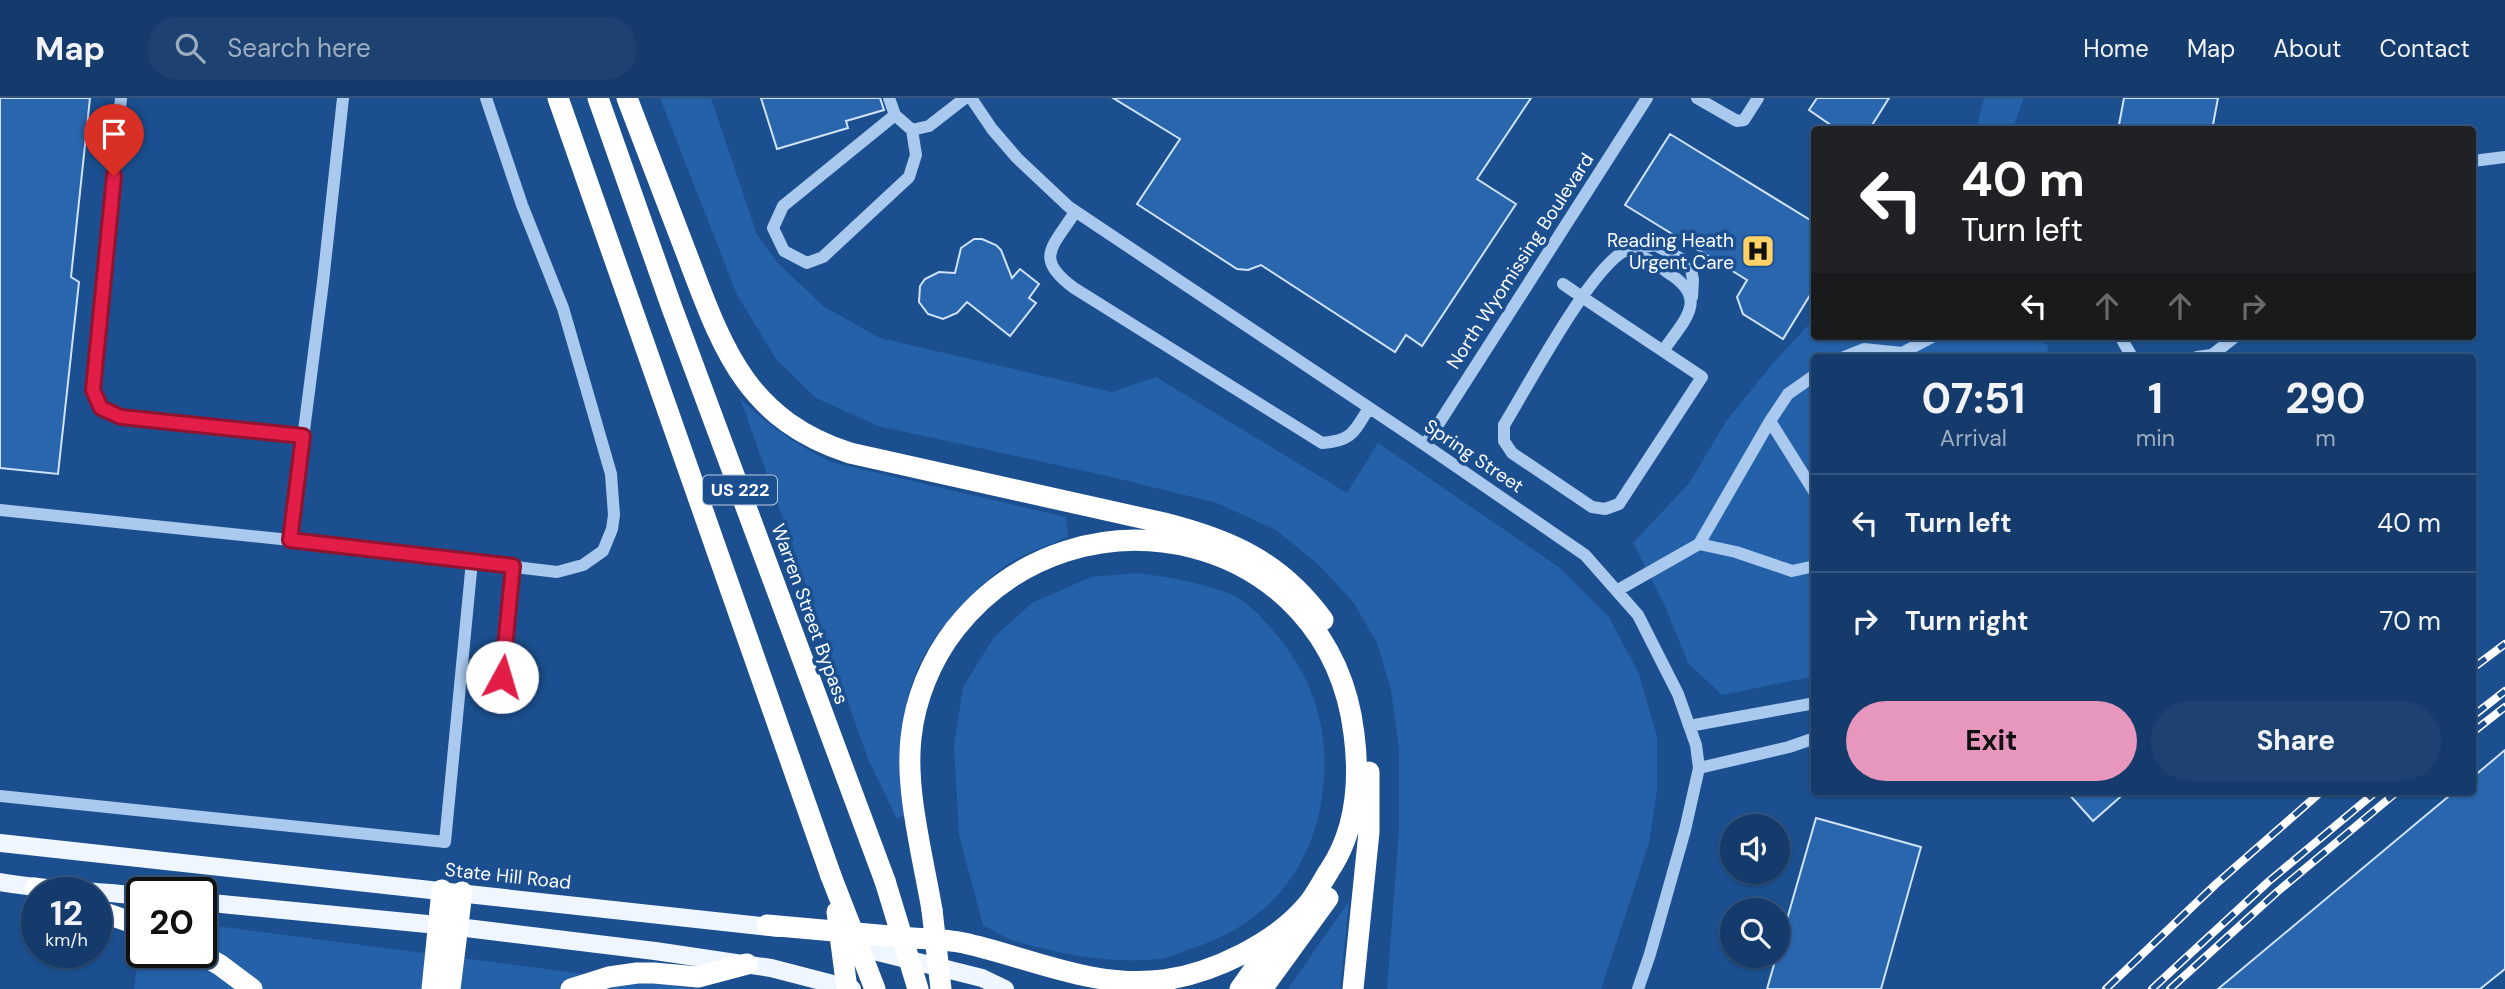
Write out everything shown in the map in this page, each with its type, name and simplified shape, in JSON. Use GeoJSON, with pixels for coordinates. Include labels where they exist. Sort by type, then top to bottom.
{"type":"FeatureCollection","features":[{"type":"Feature","properties":{"kind":"highway","name":"US 222"},"geometry":{"type":"LineString","coordinates":[[558,98],[831,876],[875,989]]}},
{"type":"Feature","properties":{"kind":"highway","name":"Warren Street Bypass"},"geometry":{"type":"LineString","coordinates":[[598,98],[672,307],[885,881],[918,989]]}},
{"type":"Feature","properties":{"kind":"highway"},"geometry":{"type":"LineString","coordinates":[[627,98],[718,337],[747,384],[775,413],[808,437],[850,453],[1206,534],[1252,554],[1300,591],[1342,649],[1359,692],[1364,715],[1370,794],[1353,989]]}},
{"type":"Feature","properties":{"kind":"highway"},"geometry":{"type":"LineString","coordinates":[[767,925],[962,943],[1088,978],[1129,983],[1174,979],[1210,968],[1268,938],[1307,904],[1338,858],[1350,819],[1358,774],[1353,725],[1345,692],[1330,657],[1294,606],[1239,565],[1217,555],[1172,542],[1127,539],[1090,543],[1065,550],[1021,570],[982,599],[965,617],[936,658],[925,679],[914,717],[910,759],[914,803],[932,910],[941,989]]}},
{"type":"Feature","properties":{"kind":"highway"},"geometry":{"type":"LineString","coordinates":[[1262,989],[1348,867],[1370,794]]}},
{"type":"Feature","properties":{"kind":"highway"},"geometry":{"type":"LineString","coordinates":[[831,876],[850,989]]}},
{"type":"Feature","properties":{"kind":"highway"},"geometry":{"type":"LineString","coordinates":[[432,989],[448,927],[452,891]]}},
{"type":"Feature","properties":{"kind":"highway"},"geometry":{"type":"LineString","coordinates":[[1240,989],[1286,924]]}},
{"type":"Feature","properties":{"kind":"highway"},"geometry":{"type":"LineString","coordinates":[[448,927],[450,989]]}},
{"type":"Feature","properties":{"kind":"highway"},"geometry":{"type":"LineString","coordinates":[[217,963],[253,989]]}},
{"type":"Feature","properties":{"kind":"highway"},"geometry":{"type":"LineString","coordinates":[[571,989],[609,977],[636,973],[698,977],[747,964]]}},
{"type":"Feature","properties":{"kind":"main road","name":"State Hill Road"},"geometry":{"type":"LineString","coordinates":[[0,842],[767,925],[982,978],[1005,989]]}},
{"type":"Feature","properties":{"kind":"main road"},"geometry":{"type":"LineString","coordinates":[[0,882],[21,886]]}},
{"type":"Feature","properties":{"kind":"main road"},"geometry":{"type":"LineString","coordinates":[[217,904],[448,927],[747,964],[785,971],[850,989]]}},
{"type":"Feature","properties":{"kind":"street"},"geometry":{"type":"LineString","coordinates":[[121,98],[93,390],[101,408],[121,417],[303,436]]}},
{"type":"Feature","properties":{"kind":"street"},"geometry":{"type":"LineString","coordinates":[[290,540],[343,98]]}},
{"type":"Feature","properties":{"kind":"street"},"geometry":{"type":"LineString","coordinates":[[0,510],[290,540],[557,572],[583,565],[603,551],[612,530],[614,515],[611,474],[563,308],[522,205],[486,98]]}},
{"type":"Feature","properties":{"kind":"street"},"geometry":{"type":"LineString","coordinates":[[889,98],[895,115],[912,130],[916,155],[909,177],[822,257],[807,263],[784,251],[773,228],[783,206],[895,115]]}},
{"type":"Feature","properties":{"kind":"street"},"geometry":{"type":"LineString","coordinates":[[912,130],[929,126],[965,98]]}},
{"type":"Feature","properties":{"kind":"street","name":"Spring Street"},"geometry":{"type":"LineString","coordinates":[[971,98],[992,129],[1017,158],[1075,212],[1585,555],[1637,615],[1678,694],[1696,745],[1699,768],[1685,830],[1638,989]]}},
{"type":"Feature","properties":{"kind":"street","name":"North Wyomissing Boulevard"},"geometry":{"type":"LineString","coordinates":[[1425,445],[1647,98]]}},
{"type":"Feature","properties":{"kind":"street"},"geometry":{"type":"LineString","coordinates":[[1697,98],[1737,121],[1744,120],[1758,98]]}},
{"type":"Feature","properties":{"kind":"street"},"geometry":{"type":"LineString","coordinates":[[2476,160],[2505,157]]}},
{"type":"Feature","properties":{"kind":"street"},"geometry":{"type":"LineString","coordinates":[[1075,212],[1050,253],[1050,264],[1056,275],[1074,288],[1322,443],[1338,442],[1351,436],[1369,408]]}},
{"type":"Feature","properties":{"kind":"street"},"geometry":{"type":"LineString","coordinates":[[1563,284],[1582,297],[1663,351],[1702,377],[1619,504],[1605,509],[1591,507],[1512,453],[1504,441],[1504,425],[1582,297],[1615,255],[1626,250],[1655,245],[1682,259],[1691,269],[1692,297],[1687,315],[1663,351]]}},
{"type":"Feature","properties":{"kind":"street"},"geometry":{"type":"LineString","coordinates":[[1626,250],[1641,254],[1682,281],[1692,297]]}},
{"type":"Feature","properties":{"kind":"street"},"geometry":{"type":"LineString","coordinates":[[1852,354],[1864,349],[1902,353],[1926,340]]}},
{"type":"Feature","properties":{"kind":"street"},"geometry":{"type":"LineString","coordinates":[[2215,354],[2231,340]]}},
{"type":"Feature","properties":{"kind":"street"},"geometry":{"type":"LineString","coordinates":[[1618,590],[1699,544],[1788,394],[1811,378]]}},
{"type":"Feature","properties":{"kind":"street"},"geometry":{"type":"LineString","coordinates":[[1770,421],[1811,487]]}},
{"type":"Feature","properties":{"kind":"street"},"geometry":{"type":"LineString","coordinates":[[1699,544],[1735,552],[1792,571],[1811,567]]}},
{"type":"Feature","properties":{"kind":"street"},"geometry":{"type":"LineString","coordinates":[[0,796],[445,842],[472,561]]}},
{"type":"Feature","properties":{"kind":"street"},"geometry":{"type":"LineString","coordinates":[[502,677],[513,566]]}},
{"type":"Feature","properties":{"kind":"street"},"geometry":{"type":"LineString","coordinates":[[1689,726],[1811,704]]}},
{"type":"Feature","properties":{"kind":"street"},"geometry":{"type":"LineString","coordinates":[[1699,768],[1811,739]]}},
{"type":"Feature","properties":{"kind":"shaded area"},"geometry":{"type":"Polygon","coordinates":[[[660,98],[711,98],[757,235],[778,263],[823,306],[880,338],[1112,392],[1156,377],[1347,493],[1378,443],[1560,568],[1609,617],[1639,674],[1657,737],[1657,791],[1649,843],[1601,989],[1387,989],[1399,828],[1399,749],[1391,690],[1377,643],[1354,603],[1319,565],[1276,530],[1217,503],[878,426],[816,398],[776,359],[737,295],[660,98]]]}},
{"type":"Feature","properties":{"kind":"shaded area"},"geometry":{"type":"Polygon","coordinates":[[[1984,98],[2024,98],[2013,126],[1975,126],[1984,98]]]}},
{"type":"Feature","properties":{"kind":"shaded area"},"geometry":{"type":"Polygon","coordinates":[[[1811,322],[1811,340],[2039,340],[2048,345],[2047,354],[1811,354],[1811,677],[1722,695],[1688,663],[1665,606],[1633,543],[1690,482],[1727,420],[1811,322]]]}},
{"type":"Feature","properties":{"kind":"shaded area"},"geometry":{"type":"Polygon","coordinates":[[[740,398],[783,434],[831,462],[1066,517],[1068,537],[1020,557],[995,573],[946,623],[929,647],[916,672],[908,698],[901,753],[905,815],[897,819],[868,759],[740,398]]]}},
{"type":"Feature","properties":{"kind":"shaded area"},"geometry":{"type":"Polygon","coordinates":[[[1136,573],[1185,581],[1233,595],[1257,613],[1287,648],[1310,688],[1323,741],[1324,778],[1316,824],[1295,872],[1280,892],[1263,910],[1219,938],[1166,957],[1140,960],[1089,957],[1016,942],[983,925],[959,835],[954,745],[963,687],[994,637],[1032,603],[1091,577],[1136,573]]]}},
{"type":"Feature","properties":{"kind":"shaded area"},"geometry":{"type":"Polygon","coordinates":[[[1349,901],[1340,989],[1288,989],[1349,901]]]}},
{"type":"Feature","properties":{"kind":"shaded area"},"geometry":{"type":"Polygon","coordinates":[[[217,926],[700,989],[134,989],[137,968],[217,968],[217,926]]]}},
{"type":"Feature","properties":{"kind":"building"},"geometry":{"type":"Polygon","coordinates":[[[0,98],[90,98],[71,277],[79,282],[58,474],[0,468],[0,98]]]}},
{"type":"Feature","properties":{"kind":"building"},"geometry":{"type":"Polygon","coordinates":[[[761,98],[880,98],[884,110],[846,121],[848,128],[777,149],[761,98]]]}},
{"type":"Feature","properties":{"kind":"building"},"geometry":{"type":"Polygon","coordinates":[[[1113,98],[1531,98],[1477,179],[1516,204],[1422,346],[1406,335],[1395,352],[1261,265],[1248,270],[1237,269],[1137,204],[1180,139],[1113,98]]]}},
{"type":"Feature","properties":{"kind":"building"},"geometry":{"type":"Polygon","coordinates":[[[1817,98],[1889,98],[1872,126],[1832,126],[1809,110],[1817,98]]]}},
{"type":"Feature","properties":{"kind":"building"},"geometry":{"type":"Polygon","coordinates":[[[2124,98],[2218,98],[2213,126],[2119,126],[2124,98]]]}},
{"type":"Feature","properties":{"kind":"building","name":"Reading Heath Urgent Care"},"geometry":{"type":"Polygon","coordinates":[[[1670,134],[1811,221],[1811,294],[1783,339],[1743,314],[1737,297],[1747,280],[1625,205],[1670,134]]]}},
{"type":"Feature","properties":{"kind":"building"},"geometry":{"type":"Polygon","coordinates":[[[974,239],[982,239],[1001,250],[1012,278],[1020,269],[1039,284],[1029,298],[1036,303],[1010,336],[967,302],[957,313],[943,319],[928,314],[919,302],[920,286],[925,279],[939,272],[955,273],[961,248],[974,239]]]}},
{"type":"Feature","properties":{"kind":"building"},"geometry":{"type":"Polygon","coordinates":[[[2505,750],[2505,969],[2480,989],[2218,989],[2450,795],[2476,795],[2476,774],[2505,750]]]}},
{"type":"Feature","properties":{"kind":"building"},"geometry":{"type":"Polygon","coordinates":[[[2070,795],[2122,795],[2093,821],[2070,795]]]}},
{"type":"Feature","properties":{"kind":"building"},"geometry":{"type":"Polygon","coordinates":[[[1816,818],[1921,847],[1881,989],[1767,989],[1773,968],[1790,968],[1790,909],[1816,818]]]}},
{"type":"Feature","properties":{"kind":"railway"},"geometry":{"type":"LineString","coordinates":[[2476,666],[2505,644]]}},
{"type":"Feature","properties":{"kind":"railway"},"geometry":{"type":"LineString","coordinates":[[2476,714],[2505,691]]}},
{"type":"Feature","properties":{"kind":"railway"},"geometry":{"type":"LineString","coordinates":[[2476,730],[2505,707]]}},
{"type":"Feature","properties":{"kind":"railway"},"geometry":{"type":"LineString","coordinates":[[2106,989],[2216,884],[2317,795]]}},
{"type":"Feature","properties":{"kind":"railway"},"geometry":{"type":"LineString","coordinates":[[2152,989],[2268,882],[2372,795]]}},
{"type":"Feature","properties":{"kind":"railway"},"geometry":{"type":"LineString","coordinates":[[2170,989],[2277,892],[2393,795]]}},
{"type":"Feature","properties":{"kind":"place","name":"Reading Heath Urgent Care"},"geometry":{"type":"Point","coordinates":[1758,251]}},
{"type":"Feature","properties":{"kind":"route"},"geometry":{"type":"LineString","coordinates":[[114,176],[93,390],[101,408],[121,417],[303,436],[290,540],[513,566],[502,677]]}}]}
